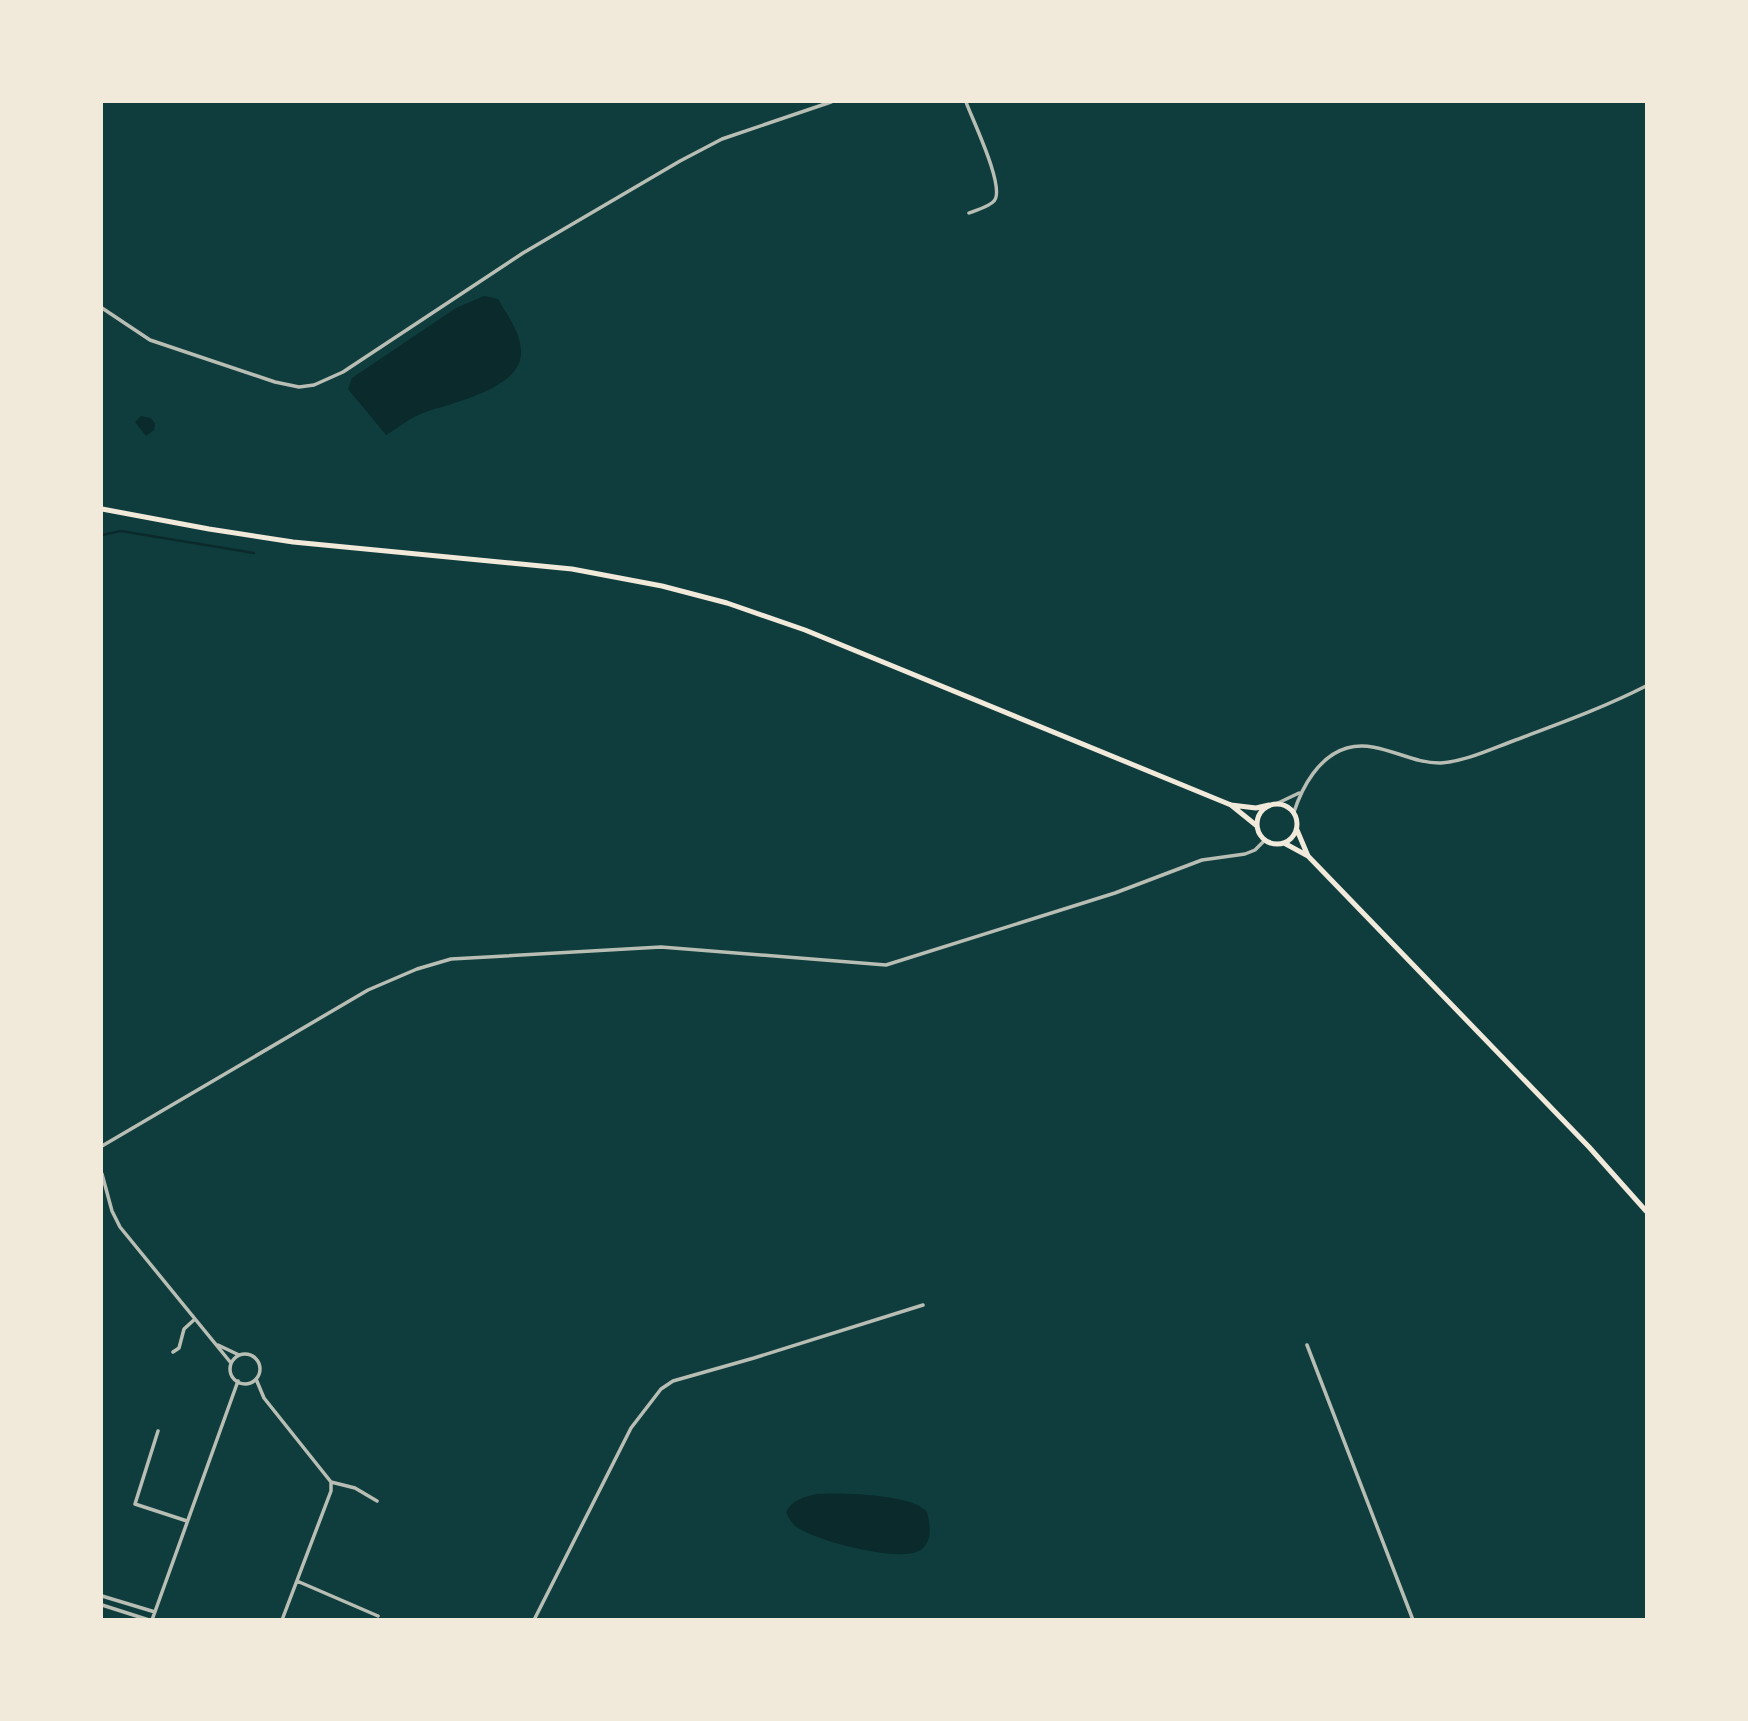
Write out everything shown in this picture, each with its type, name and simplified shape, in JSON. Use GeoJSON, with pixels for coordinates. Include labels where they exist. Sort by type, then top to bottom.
{"type":"FeatureCollection","features":[{"type":"Feature","properties":{"kind":"main road"},"geometry":{"type":"LineString","coordinates":[[102,509],[292,542],[572,569],[662,586],[727,603],[805,630],[1231,805],[1255,808],[1284,804],[1297,818],[1297,830],[1308,856]]}},
{"type":"Feature","properties":{"kind":"main road"},"geometry":{"type":"LineString","coordinates":[[1231,805],[1257,826],[1265,840],[1284,844],[1308,856],[1590,1147],[1647,1211]]}},
{"type":"Feature","properties":{"kind":"main road"},"geometry":{"type":"LineString","coordinates":[[1257,826],[1261,811],[1269,805]]}},
{"type":"Feature","properties":{"kind":"main road"},"geometry":{"type":"LineString","coordinates":[[1284,844],[1297,830]]}},
{"type":"Feature","properties":{"kind":"street"},"geometry":{"type":"LineString","coordinates":[[102,308],[134,330],[164,345],[219,361],[275,382],[299,387],[314,385],[343,372],[523,253],[680,161],[722,139],[831,102]]}},
{"type":"Feature","properties":{"kind":"street"},"geometry":{"type":"LineString","coordinates":[[966,102],[996,180],[997,196],[993,203],[969,212]]}},
{"type":"Feature","properties":{"kind":"street"},"geometry":{"type":"LineString","coordinates":[[1294,812],[1300,792],[1322,764],[1345,749],[1360,746],[1381,748],[1430,763],[1457,761],[1598,710],[1647,686]]}},
{"type":"Feature","properties":{"kind":"street"},"geometry":{"type":"LineString","coordinates":[[1278,803],[1300,792]]}},
{"type":"Feature","properties":{"kind":"street"},"geometry":{"type":"LineString","coordinates":[[102,1146],[368,990],[417,969],[451,959],[661,947],[886,965],[1115,893],[1202,860],[1245,854],[1255,850],[1265,840]]}},
{"type":"Feature","properties":{"kind":"street"},"geometry":{"type":"LineString","coordinates":[[102,1174],[120,1227],[216,1345],[231,1363],[231,1373],[238,1381],[247,1383],[256,1379],[259,1373],[258,1362],[249,1354],[239,1355],[216,1345]]}},
{"type":"Feature","properties":{"kind":"street"},"geometry":{"type":"LineString","coordinates":[[534,1619],[631,1428],[661,1389],[673,1381],[923,1305]]}},
{"type":"Feature","properties":{"kind":"street"},"geometry":{"type":"LineString","coordinates":[[173,1352],[179,1348],[184,1329],[195,1319]]}},
{"type":"Feature","properties":{"kind":"street"},"geometry":{"type":"LineString","coordinates":[[1307,1345],[1413,1619]]}},
{"type":"Feature","properties":{"kind":"street"},"geometry":{"type":"LineString","coordinates":[[231,1363],[239,1355]]}},
{"type":"Feature","properties":{"kind":"street"},"geometry":{"type":"LineString","coordinates":[[256,1379],[264,1398],[331,1482],[355,1488],[377,1501]]}},
{"type":"Feature","properties":{"kind":"street"},"geometry":{"type":"LineString","coordinates":[[102,1605],[150,1619],[155,1612],[238,1381]]}},
{"type":"Feature","properties":{"kind":"street"},"geometry":{"type":"LineString","coordinates":[[158,1431],[135,1504],[187,1521]]}},
{"type":"Feature","properties":{"kind":"street"},"geometry":{"type":"LineString","coordinates":[[282,1619],[331,1491],[331,1482]]}},
{"type":"Feature","properties":{"kind":"street"},"geometry":{"type":"LineString","coordinates":[[298,1581],[378,1616]]}},
{"type":"Feature","properties":{"kind":"street"},"geometry":{"type":"LineString","coordinates":[[102,1595],[155,1612]]}},
{"type":"Feature","properties":{"kind":"water"},"geometry":{"type":"Polygon","coordinates":[[[484,296],[498,299],[513,325],[521,347],[517,366],[509,377],[496,386],[418,415],[386,435],[348,389],[352,378],[456,308],[484,296]]]}},
{"type":"Feature","properties":{"kind":"water"},"geometry":{"type":"Polygon","coordinates":[[[141,416],[151,418],[155,424],[154,430],[146,436],[135,422],[141,416]]]}},
{"type":"Feature","properties":{"kind":"water"},"geometry":{"type":"Polygon","coordinates":[[[816,1494],[875,1496],[907,1501],[919,1506],[927,1512],[930,1527],[928,1541],[922,1549],[897,1554],[858,1549],[805,1532],[795,1526],[786,1512],[795,1502],[816,1494]]]}},
{"type":"Feature","properties":{"kind":"waterway"},"geometry":{"type":"LineString","coordinates":[[102,535],[121,531],[254,553]]}}]}
